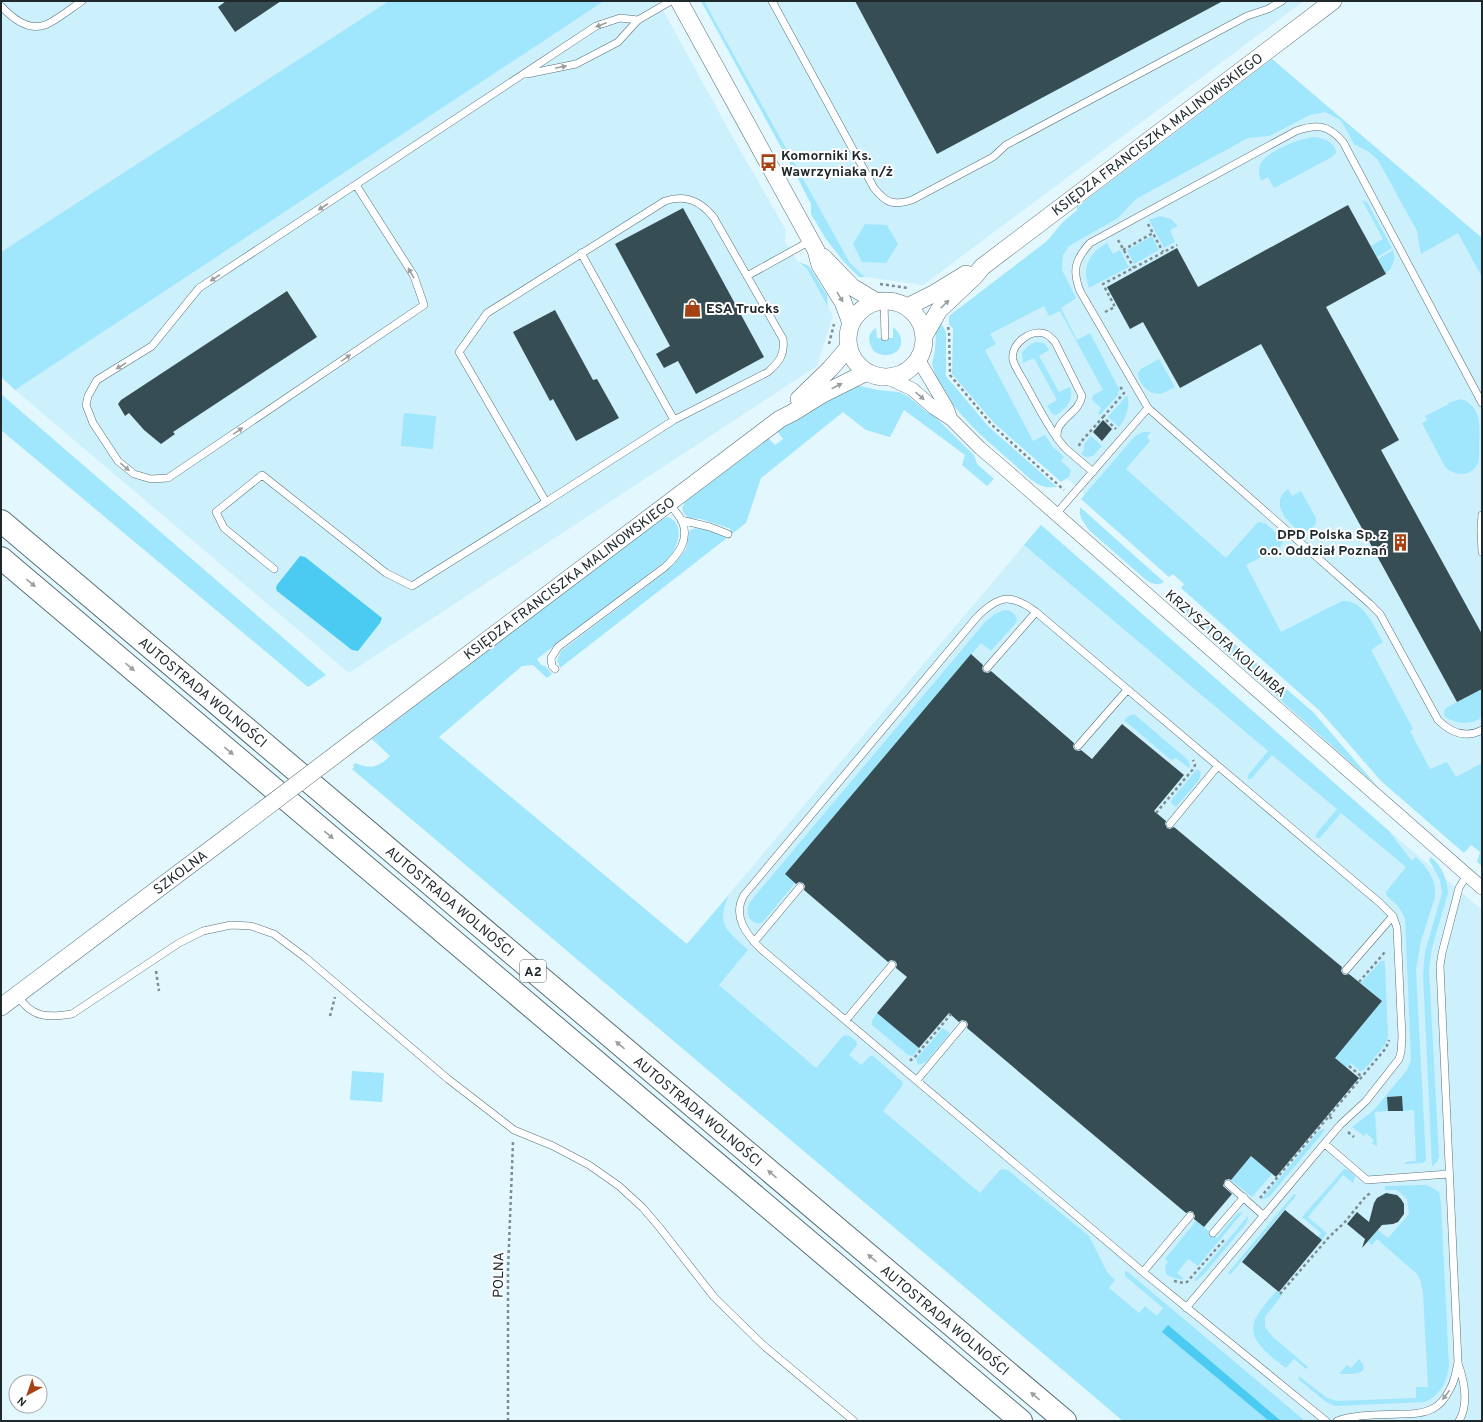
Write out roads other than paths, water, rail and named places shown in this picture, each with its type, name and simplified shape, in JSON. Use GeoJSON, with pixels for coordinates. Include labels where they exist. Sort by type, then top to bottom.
{"type":"FeatureCollection","features":[{"type":"Feature","properties":{"kind":"highway","name":"AUTOSTRADA WOLNOŚCI"},"geometry":{"type":"LineString","coordinates":[[1,521],[1065,1421]]}},
{"type":"Feature","properties":{"kind":"highway","name":"AUTOSTRADA WOLNOŚCI"},"geometry":{"type":"LineString","coordinates":[[1,558],[1021,1421]]}},
{"type":"Feature","properties":{"kind":"street"},"geometry":{"type":"LineString","coordinates":[[679,1],[813,245],[820,265],[843,302],[851,323]]}},
{"type":"Feature","properties":{"kind":"street","name":"KSIĘDZA FRANCISZKA MALINOWSKIEGO"},"geometry":{"type":"LineString","coordinates":[[907,307],[982,267],[1333,1]]}},
{"type":"Feature","properties":{"kind":"street"},"geometry":{"type":"LineString","coordinates":[[813,245],[852,287],[881,301],[898,303],[907,307],[921,324],[924,336],[923,348],[918,359],[912,366],[896,376],[876,376],[867,372],[859,367],[848,348],[847,335],[851,323],[858,312],[868,305],[881,301]]}},
{"type":"Feature","properties":{"kind":"street","name":"KSIĘDZA FRANCISZKA MALINOWSKIEGO"},"geometry":{"type":"LineString","coordinates":[[924,336],[939,310],[975,276],[982,267]]}},
{"type":"Feature","properties":{"kind":"street","name":"KSIĘDZA FRANCISZKA MALINOWSKIEGO"},"geometry":{"type":"LineString","coordinates":[[780,419],[789,408],[830,369],[848,348]]}},
{"type":"Feature","properties":{"kind":"street","name":"KRZYSZTOFA KOLUMBA"},"geometry":{"type":"LineString","coordinates":[[918,359],[947,408],[951,419]]}},
{"type":"Feature","properties":{"kind":"street","name":"KSIĘDZA FRANCISZKA MALINOWSKIEGO"},"geometry":{"type":"LineString","coordinates":[[359,737],[780,419],[821,394],[867,372]]}},
{"type":"Feature","properties":{"kind":"street","name":"KRZYSZTOFA KOLUMBA"},"geometry":{"type":"LineString","coordinates":[[886,377],[912,389],[951,419],[980,448],[1482,888]]}},
{"type":"Feature","properties":{"kind":"street","name":"SZKOLNA"},"geometry":{"type":"LineString","coordinates":[[1,1007],[359,737]]}},
{"type":"Feature","properties":{"kind":"lane"},"geometry":{"type":"LineString","coordinates":[[1,6],[9,15],[22,23],[33,26],[45,25],[82,1]]}},
{"type":"Feature","properties":{"kind":"lane"},"geometry":{"type":"LineString","coordinates":[[523,75],[576,64],[618,42],[638,20],[670,1]]}},
{"type":"Feature","properties":{"kind":"lane"},"geometry":{"type":"LineString","coordinates":[[772,1],[874,188],[882,198],[890,203],[901,203],[912,200],[993,156],[1006,145],[1247,16],[1268,9],[1282,1]]}},
{"type":"Feature","properties":{"kind":"lane"},"geometry":{"type":"LineString","coordinates":[[356,185],[414,276],[424,306],[168,478],[152,480],[134,474],[118,461],[92,423],[86,405],[88,396],[97,380],[152,346],[200,288],[596,26],[620,18],[638,20]]}},
{"type":"Feature","properties":{"kind":"lane"},"geometry":{"type":"LineString","coordinates":[[1482,403],[1343,142],[1331,130],[1317,126],[1296,131],[1090,244],[1083,251],[1078,260],[1075,270],[1076,281],[1148,408],[1380,614],[1438,720],[1446,728],[1456,733],[1467,734],[1482,730]]}},
{"type":"Feature","properties":{"kind":"lane"},"geometry":{"type":"LineString","coordinates":[[274,569],[224,528],[216,512],[262,475],[386,573],[412,586],[546,502],[674,420],[768,372],[782,357],[784,348],[782,339],[714,218],[699,203],[687,199],[675,198],[665,201],[581,253],[487,313],[459,352],[546,502]]}},
{"type":"Feature","properties":{"kind":"lane"},"geometry":{"type":"LineString","coordinates":[[747,276],[813,245]]}},
{"type":"Feature","properties":{"kind":"lane"},"geometry":{"type":"LineString","coordinates":[[581,253],[674,420]]}},
{"type":"Feature","properties":{"kind":"lane"},"geometry":{"type":"LineString","coordinates":[[881,301],[885,337]]}},
{"type":"Feature","properties":{"kind":"lane"},"geometry":{"type":"LineString","coordinates":[[1056,438],[1061,424],[1078,406],[1082,396],[1055,342],[1051,337],[1045,333],[1032,334],[1019,341],[1015,346],[1012,353],[1013,361],[1056,438],[1065,448],[1093,472]]}},
{"type":"Feature","properties":{"kind":"lane"},"geometry":{"type":"LineString","coordinates":[[1056,514],[1148,408]]}},
{"type":"Feature","properties":{"kind":"lane"},"geometry":{"type":"LineString","coordinates":[[555,669],[551,662],[551,658],[558,647],[665,567],[677,554],[683,544],[684,538],[682,520],[668,503]]}},
{"type":"Feature","properties":{"kind":"lane"},"geometry":{"type":"LineString","coordinates":[[1482,515],[1480,529],[1482,552]]}},
{"type":"Feature","properties":{"kind":"lane"},"geometry":{"type":"LineString","coordinates":[[682,520],[710,527],[728,534]]}},
{"type":"Feature","properties":{"kind":"lane"},"geometry":{"type":"LineString","coordinates":[[1186,1308],[1340,1125],[1366,1101],[1399,1059],[1402,1037],[1398,928],[1393,916],[1380,903],[1217,767],[1036,612],[1019,600],[1011,599],[996,602],[989,605],[977,617],[744,895],[740,906],[740,921],[748,936],[754,942],[1143,1272],[1186,1308],[1326,1421]]}},
{"type":"Feature","properties":{"kind":"lane"},"geometry":{"type":"LineString","coordinates":[[987,668],[1036,612]]}},
{"type":"Feature","properties":{"kind":"lane"},"geometry":{"type":"LineString","coordinates":[[1078,746],[1127,690]]}},
{"type":"Feature","properties":{"kind":"lane"},"geometry":{"type":"LineString","coordinates":[[1170,824],[1217,767]]}},
{"type":"Feature","properties":{"kind":"lane"},"geometry":{"type":"LineString","coordinates":[[1459,1421],[1465,1402],[1464,1386],[1458,1362],[1440,966],[1459,888],[1467,875]]}},
{"type":"Feature","properties":{"kind":"lane"},"geometry":{"type":"LineString","coordinates":[[754,942],[800,887]]}},
{"type":"Feature","properties":{"kind":"lane"},"geometry":{"type":"LineString","coordinates":[[1346,970],[1393,916]]}},
{"type":"Feature","properties":{"kind":"lane"},"geometry":{"type":"LineString","coordinates":[[17,995],[22,1003],[33,1012],[51,1017],[72,1014],[179,943],[203,931],[231,925],[251,926],[274,934],[306,958],[448,1079],[514,1130],[553,1146],[589,1165],[619,1186],[643,1208],[714,1297],[763,1345],[854,1421]]}},
{"type":"Feature","properties":{"kind":"lane"},"geometry":{"type":"LineString","coordinates":[[846,1020],[892,965]]}},
{"type":"Feature","properties":{"kind":"lane"},"geometry":{"type":"LineString","coordinates":[[917,1080],[963,1025]]}},
{"type":"Feature","properties":{"kind":"lane"},"geometry":{"type":"LineString","coordinates":[[1325,1144],[1367,1180],[1449,1174]]}},
{"type":"Feature","properties":{"kind":"lane"},"geometry":{"type":"LineString","coordinates":[[1228,1184],[1264,1216]]}},
{"type":"Feature","properties":{"kind":"lane"},"geometry":{"type":"LineString","coordinates":[[1213,1233],[1244,1197]]}},
{"type":"Feature","properties":{"kind":"lane"},"geometry":{"type":"LineString","coordinates":[[1143,1272],[1190,1216]]}},
{"type":"Feature","properties":{"kind":"lane"},"geometry":{"type":"LineString","coordinates":[[1337,1421],[1364,1416],[1418,1413],[1430,1410],[1440,1403],[1451,1388],[1458,1362]]}},
{"type":"Feature","properties":{"kind":"place","name":"Komorniki Ks. Wawrzyniaka n/ż"},"geometry":{"type":"Point","coordinates":[768,163]}},
{"type":"Feature","properties":{"kind":"place","name":"ESA Trucks"},"geometry":{"type":"Point","coordinates":[693,308]}},
{"type":"Feature","properties":{"kind":"place","name":"DPD Polska Sp. z o.o. Oddział Poznań"},"geometry":{"type":"Point","coordinates":[1400,542]}}]}
